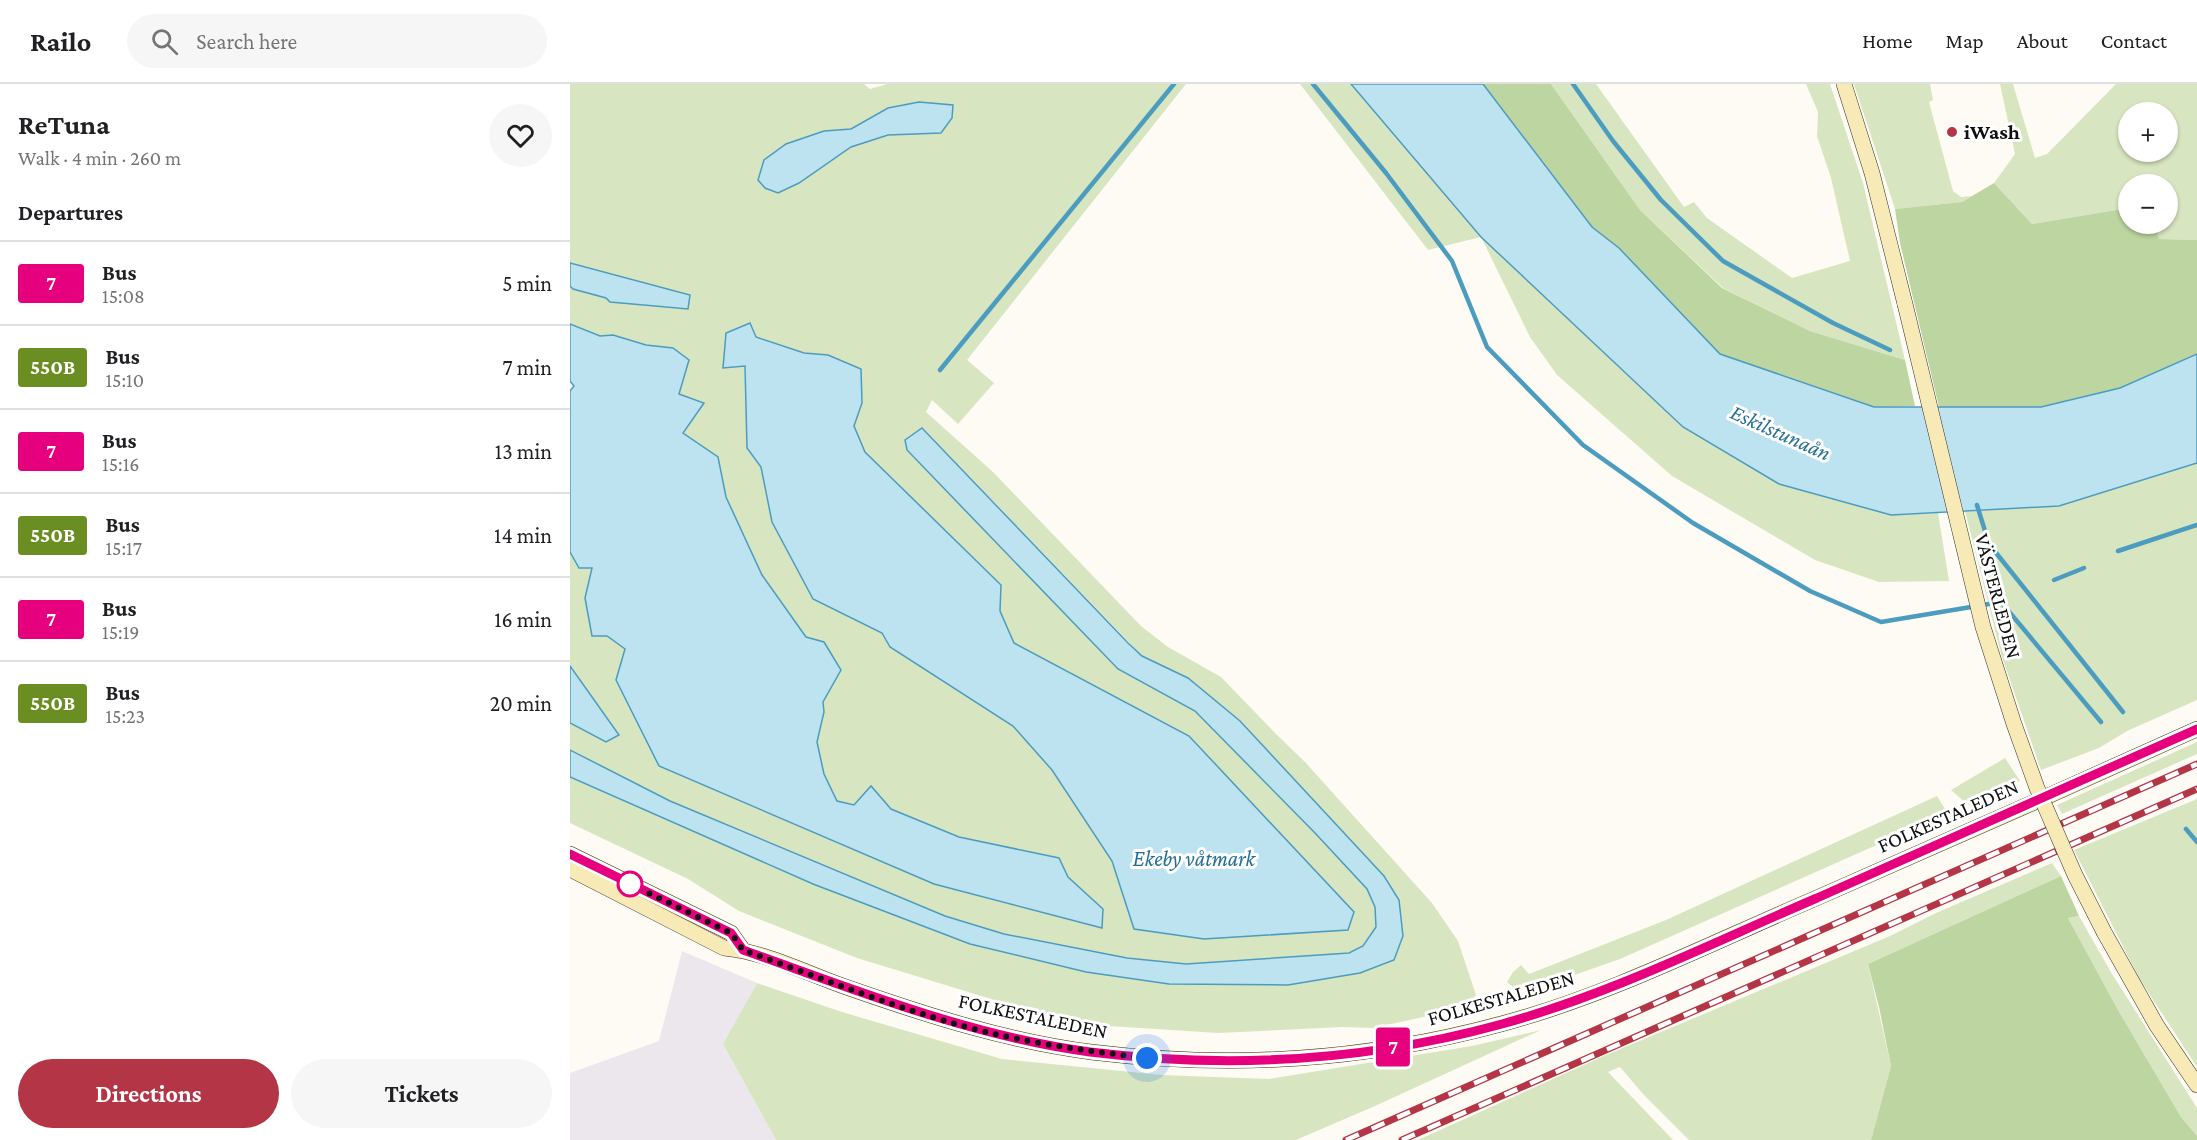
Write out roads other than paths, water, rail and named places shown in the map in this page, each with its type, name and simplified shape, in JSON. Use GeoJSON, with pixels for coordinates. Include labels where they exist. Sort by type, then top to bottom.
{"type":"FeatureCollection","features":[{"type":"Feature","properties":{"kind":"main road","name":"VÄSTERLEDEN"},"geometry":{"type":"LineString","coordinates":[[1844,84],[1872,173],[1983,627],[2037,788],[2074,875],[2104,932],[2157,1026],[2197,1085]]}},
{"type":"Feature","properties":{"kind":"main road","name":"FOLKESTALEDEN"},"geometry":{"type":"LineString","coordinates":[[570,869],[724,948],[743,950],[865,993],[987,1032],[1087,1051],[1167,1060],[1258,1061],[1346,1054],[1424,1042],[1502,1024],[1573,1000],[1625,980],[2197,729]]}},
{"type":"Feature","properties":{"kind":"main road","name":"FOLKESTALEDEN"},"geometry":{"type":"LineString","coordinates":[[570,854],[731,933],[743,950]]}},
{"type":"Feature","properties":{"kind":"water","name":"Eskilstunaån"},"geometry":{"type":"Polygon","coordinates":[[[1351,84],[1483,84],[1592,227],[1619,248],[1720,354],[1874,407],[2041,407],[2120,388],[2197,354],[2197,463],[2059,506],[1891,515],[1779,484],[1683,427],[1481,237],[1351,84]]]}},
{"type":"Feature","properties":{"kind":"water"},"geometry":{"type":"Polygon","coordinates":[[[919,102],[953,105],[952,118],[941,133],[888,135],[851,147],[799,183],[778,193],[765,188],[758,180],[764,160],[786,144],[824,131],[851,129],[888,108],[919,102]]]}},
{"type":"Feature","properties":{"kind":"water"},"geometry":{"type":"Polygon","coordinates":[[[570,263],[690,295],[688,309],[610,302],[606,298],[573,289],[570,286],[570,263]]]}},
{"type":"Feature","properties":{"kind":"water","name":"Ekeby våtmark"},"geometry":{"type":"Polygon","coordinates":[[[750,323],[756,337],[804,353],[828,355],[861,369],[862,403],[854,426],[865,452],[1001,585],[1000,611],[1014,643],[1189,736],[1354,912],[1348,930],[1204,939],[1134,929],[1112,861],[1052,770],[1013,726],[890,647],[882,633],[813,599],[772,522],[761,467],[747,448],[745,366],[723,368],[726,333],[750,323]]]}},
{"type":"Feature","properties":{"kind":"water","name":"Ekeby våtmark"},"geometry":{"type":"Polygon","coordinates":[[[570,324],[600,336],[613,335],[646,345],[673,348],[689,360],[679,394],[704,403],[683,433],[718,457],[726,497],[762,575],[806,637],[824,642],[841,670],[823,702],[824,712],[817,742],[824,774],[837,801],[854,805],[871,786],[891,809],[959,837],[1059,858],[1068,877],[1103,909],[1102,928],[934,884],[659,766],[616,680],[625,649],[607,636],[592,636],[585,598],[592,568],[579,568],[570,552],[570,391],[574,386],[570,381],[570,324]]]}},
{"type":"Feature","properties":{"kind":"water","name":"Ekeby våtmark"},"geometry":{"type":"Polygon","coordinates":[[[922,428],[1142,656],[1188,678],[1240,721],[1384,876],[1399,900],[1403,936],[1394,960],[1360,973],[1288,985],[1169,984],[1086,972],[970,944],[813,884],[570,777],[570,750],[670,801],[945,916],[1004,934],[1127,958],[1186,964],[1349,953],[1363,946],[1376,927],[1375,907],[1367,889],[1195,711],[1118,669],[907,450],[905,440],[922,428]]]}},
{"type":"Feature","properties":{"kind":"water"},"geometry":{"type":"Polygon","coordinates":[[[570,666],[619,735],[606,742],[570,723],[570,666]]]}},
{"type":"Feature","properties":{"kind":"waterway"},"geometry":{"type":"LineString","coordinates":[[940,370],[1174,84]]}},
{"type":"Feature","properties":{"kind":"waterway"},"geometry":{"type":"LineString","coordinates":[[1313,84],[1386,173],[1452,261],[1487,347],[1583,445],[1693,523],[1810,591],[1881,622],[2001,602],[2101,722]]}},
{"type":"Feature","properties":{"kind":"waterway"},"geometry":{"type":"LineString","coordinates":[[1573,84],[1613,141],[1661,200],[1723,261],[1833,323],[1890,350]]}},
{"type":"Feature","properties":{"kind":"waterway"},"geometry":{"type":"LineString","coordinates":[[1977,505],[1989,544],[2123,712]]}},
{"type":"Feature","properties":{"kind":"waterway"},"geometry":{"type":"LineString","coordinates":[[2118,551],[2197,525]]}},
{"type":"Feature","properties":{"kind":"waterway"},"geometry":{"type":"LineString","coordinates":[[2054,580],[2084,568]]}},
{"type":"Feature","properties":{"kind":"waterway"},"geometry":{"type":"LineString","coordinates":[[2186,829],[2197,842]]}},
{"type":"Feature","properties":{"kind":"railway"},"geometry":{"type":"LineString","coordinates":[[1346,1140],[2197,764]]}},
{"type":"Feature","properties":{"kind":"railway"},"geometry":{"type":"LineString","coordinates":[[1402,1140],[2197,789]]}},
{"type":"Feature","properties":{"kind":"place","name":"iWash"},"geometry":{"type":"Point","coordinates":[1952,132]}}]}
